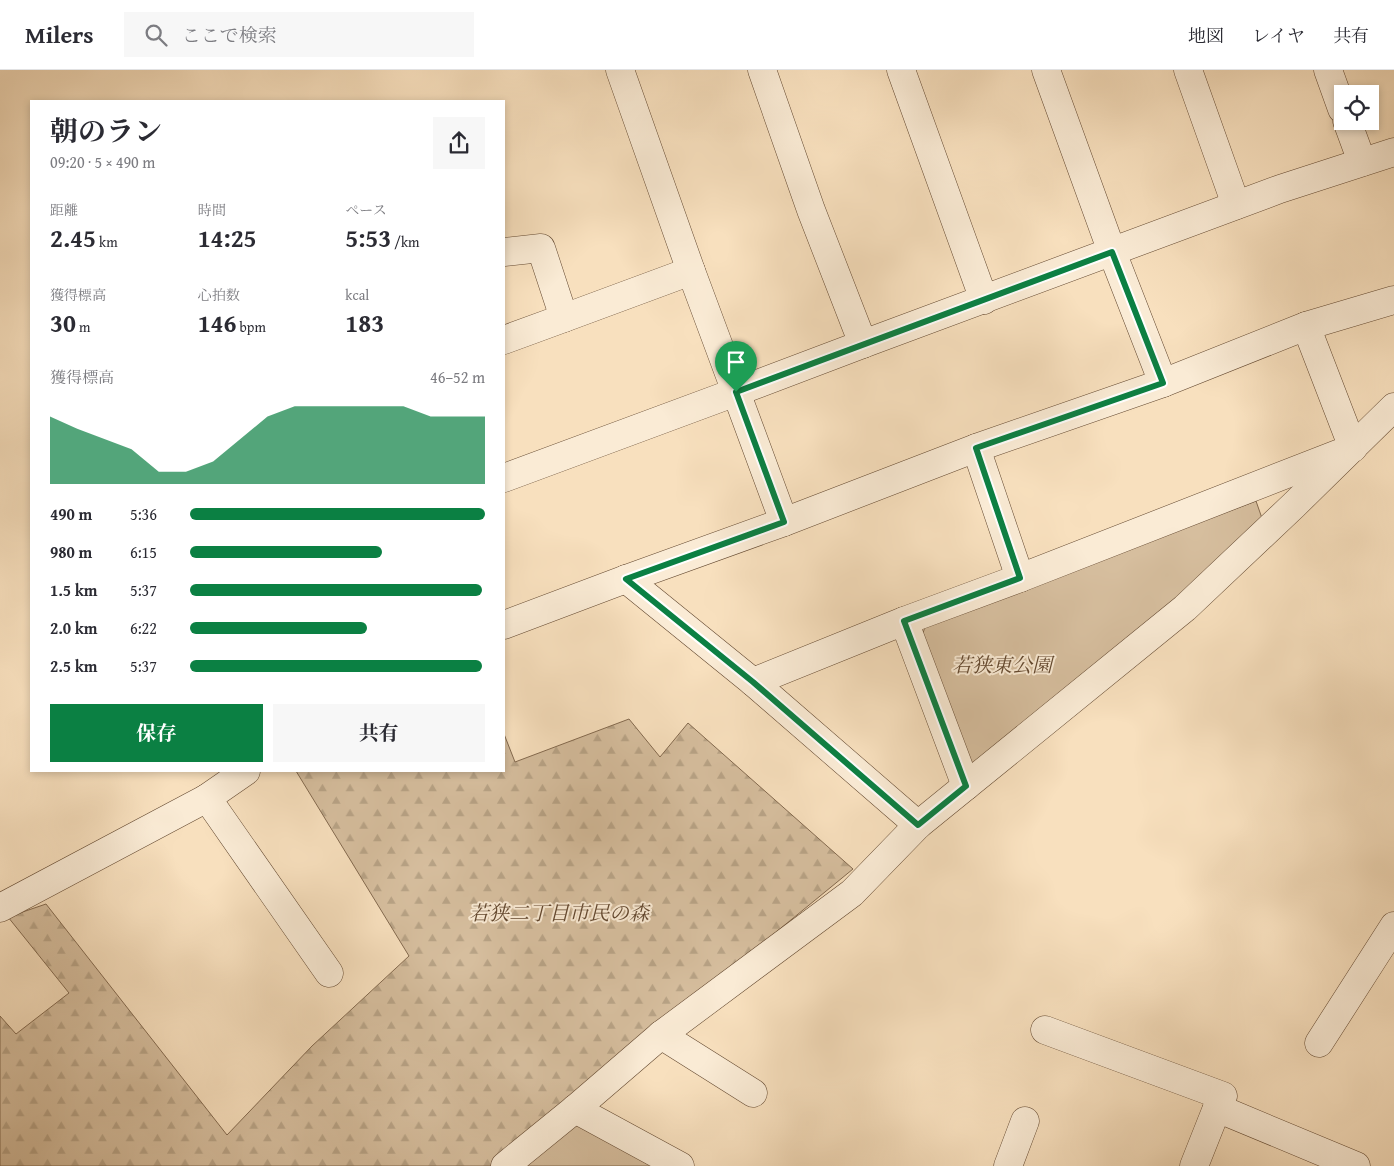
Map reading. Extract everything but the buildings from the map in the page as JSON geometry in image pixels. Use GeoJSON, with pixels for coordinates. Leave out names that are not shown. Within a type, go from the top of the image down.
{"type":"FeatureCollection","features":[{"type":"Feature","properties":{"kind":"street"},"geometry":{"type":"LineString","coordinates":[[620,70],[691,271],[784,522]]}},
{"type":"Feature","properties":{"kind":"street"},"geometry":{"type":"LineString","coordinates":[[762,70],[811,210],[863,344]]}},
{"type":"Feature","properties":{"kind":"street"},"geometry":{"type":"LineString","coordinates":[[900,70],[984,300]]}},
{"type":"Feature","properties":{"kind":"street"},"geometry":{"type":"LineString","coordinates":[[1046,70],[1112,252],[1163,383]]}},
{"type":"Feature","properties":{"kind":"street"},"geometry":{"type":"LineString","coordinates":[[1188,70],[1236,205]]}},
{"type":"Feature","properties":{"kind":"street"},"geometry":{"type":"LineString","coordinates":[[1328,70],[1334,87]]}},
{"type":"Feature","properties":{"kind":"street"},"geometry":{"type":"LineString","coordinates":[[1350,130],[1362,162]]}},
{"type":"Feature","properties":{"kind":"street"},"geometry":{"type":"LineString","coordinates":[[505,478],[1236,205],[1394,152]]}},
{"type":"Feature","properties":{"kind":"street"},"geometry":{"type":"LineString","coordinates":[[505,252],[541,248],[564,318]]}},
{"type":"Feature","properties":{"kind":"street"},"geometry":{"type":"LineString","coordinates":[[505,340],[691,271]]}},
{"type":"Feature","properties":{"kind":"street"},"geometry":{"type":"LineString","coordinates":[[505,625],[784,522],[976,448],[1163,383],[1306,326],[1394,300]]}},
{"type":"Feature","properties":{"kind":"street"},"geometry":{"type":"LineString","coordinates":[[1306,326],[1352,448]]}},
{"type":"Feature","properties":{"kind":"street"},"geometry":{"type":"LineString","coordinates":[[505,1166],[661,1035],[852,893],[918,825],[1185,608],[1394,407]]}},
{"type":"Feature","properties":{"kind":"street"},"geometry":{"type":"LineString","coordinates":[[976,448],[1020,578]]}},
{"type":"Feature","properties":{"kind":"street"},"geometry":{"type":"LineString","coordinates":[[753,682],[904,621],[1020,578],[1352,448]]}},
{"type":"Feature","properties":{"kind":"street"},"geometry":{"type":"LineString","coordinates":[[626,579],[753,682],[918,825]]}},
{"type":"Feature","properties":{"kind":"street"},"geometry":{"type":"LineString","coordinates":[[904,621],[966,786]]}},
{"type":"Feature","properties":{"kind":"street"},"geometry":{"type":"LineString","coordinates":[[0,908],[207,798],[245,772]]}},
{"type":"Feature","properties":{"kind":"street"},"geometry":{"type":"LineString","coordinates":[[207,798],[329,973]]}},
{"type":"Feature","properties":{"kind":"street"},"geometry":{"type":"LineString","coordinates":[[1319,1043],[1394,926]]}},
{"type":"Feature","properties":{"kind":"street"},"geometry":{"type":"LineString","coordinates":[[1045,1030],[1223,1096],[1194,1166]]}},
{"type":"Feature","properties":{"kind":"street"},"geometry":{"type":"LineString","coordinates":[[661,1035],[753,1094]]}},
{"type":"Feature","properties":{"kind":"street"},"geometry":{"type":"LineString","coordinates":[[1217,1108],[1356,1166]]}},
{"type":"Feature","properties":{"kind":"street"},"geometry":{"type":"LineString","coordinates":[[575,1109],[680,1166]]}},
{"type":"Feature","properties":{"kind":"street"},"geometry":{"type":"LineString","coordinates":[[1008,1166],[1025,1121]]}},
{"type":"Feature","properties":{"kind":"green space","name":"若狭東公園"},"geometry":{"type":"Polygon","coordinates":[[[1256,501],[1264,524],[980,765],[969,762],[922,636],[926,624],[1256,501]]]}},
{"type":"Feature","properties":{"kind":"green space","name":"若狭二丁目市民の森"},"geometry":{"type":"Polygon","coordinates":[[[629,719],[660,757],[688,723],[853,869],[491,1166],[0,1166],[0,1016],[16,1034],[69,993],[8,917],[46,904],[227,1135],[312,1046],[409,956],[297,772],[505,772],[505,737],[515,762],[629,719]]]}},
{"type":"Feature","properties":{"kind":"green space"},"geometry":{"type":"Polygon","coordinates":[[[575,1122],[659,1166],[516,1166],[575,1122]]]}},
{"type":"Feature","properties":{"kind":"route"},"geometry":{"type":"LineString","coordinates":[[1112,252],[1163,383],[976,448],[1020,578],[904,621],[966,786],[918,825],[753,682],[626,579],[784,522],[736,392],[1112,252]]}}]}
